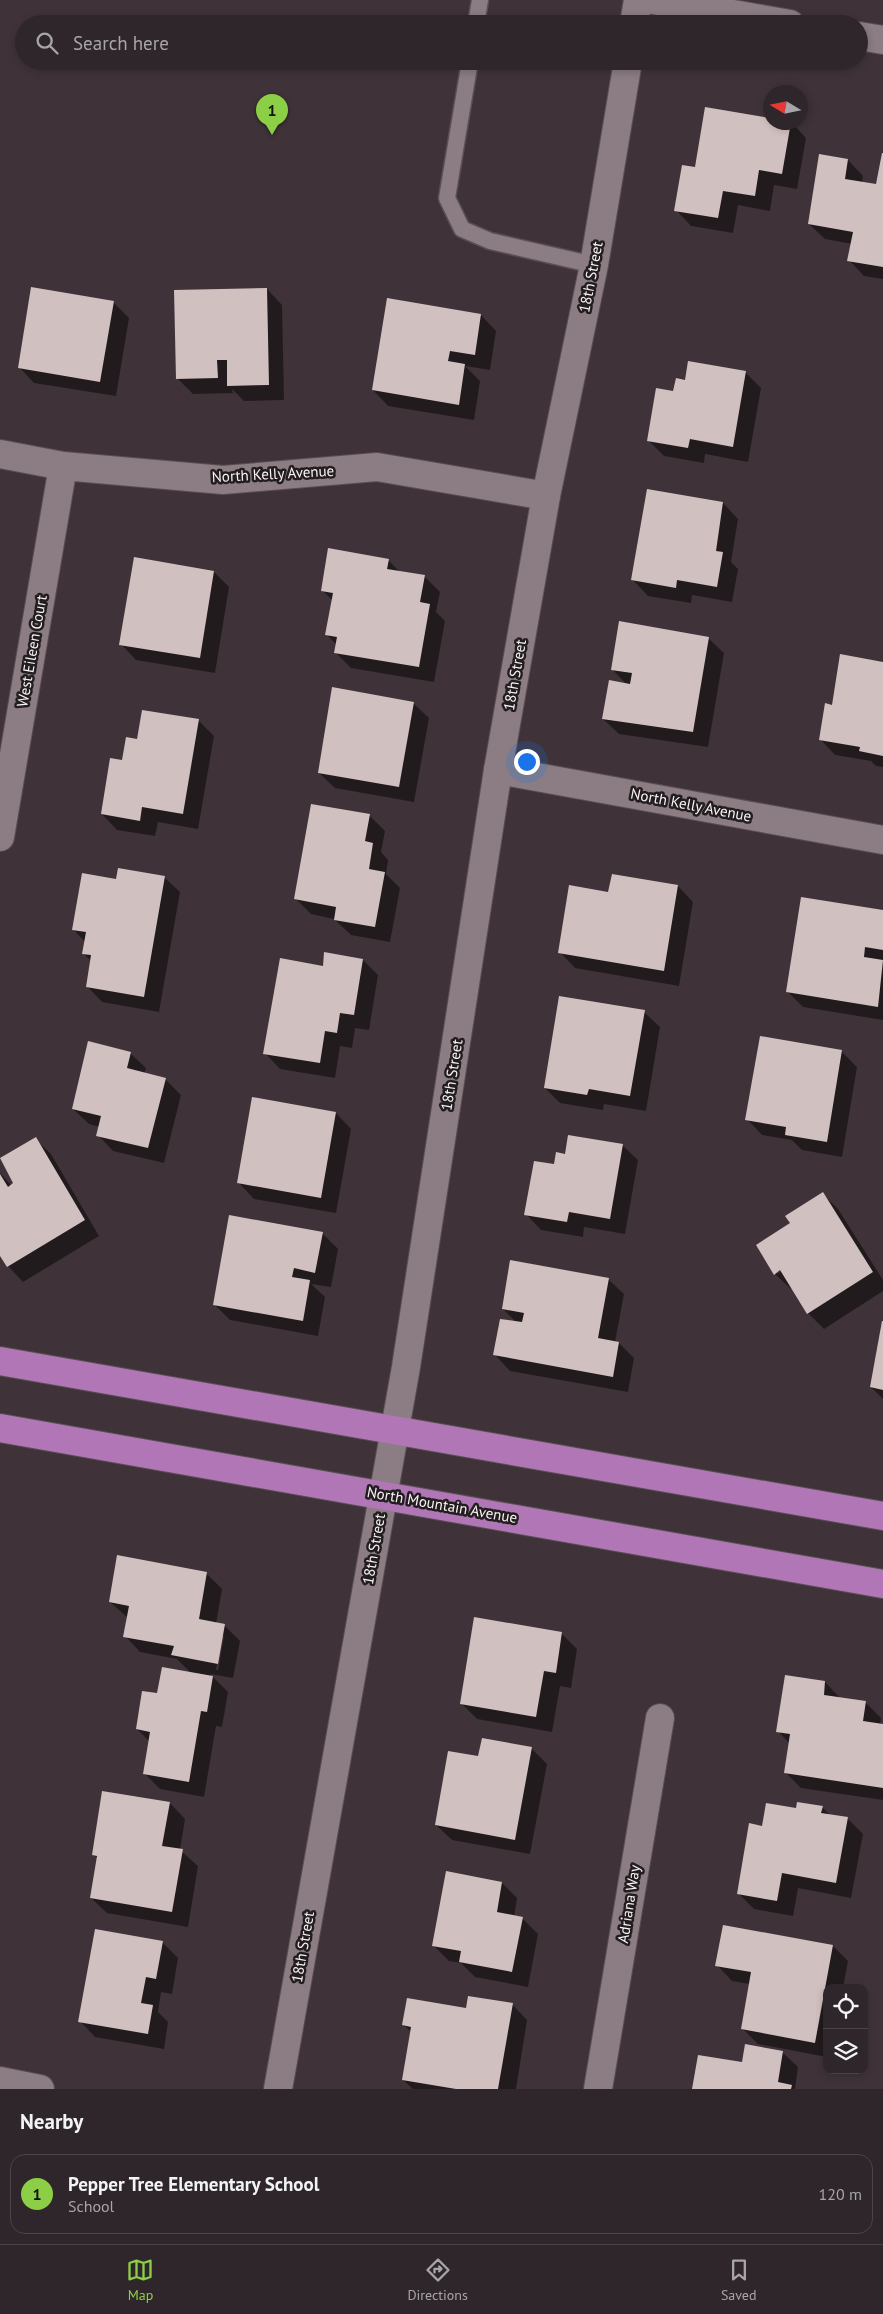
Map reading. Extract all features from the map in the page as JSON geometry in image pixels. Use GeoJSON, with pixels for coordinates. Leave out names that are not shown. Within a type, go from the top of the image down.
{"type":"FeatureCollection","features":[{"type":"Feature","properties":{"kind":"main road"},"geometry":{"type":"LineString","coordinates":[[636,15],[638,0]]}},
{"type":"Feature","properties":{"kind":"main road"},"geometry":{"type":"LineString","coordinates":[[653,0],[739,15]]}},
{"type":"Feature","properties":{"kind":"main road"},"geometry":{"type":"LineString","coordinates":[[868,38],[883,40]]}},
{"type":"Feature","properties":{"kind":"main road","name":"18th Street"},"geometry":{"type":"LineString","coordinates":[[278,2089],[396,1430],[424,1261],[498,770],[546,496],[594,265],[626,70]]}},
{"type":"Feature","properties":{"kind":"main road","name":"North Kelly Avenue"},"geometry":{"type":"LineString","coordinates":[[0,454],[63,466],[223,480],[376,467],[546,496]]}},
{"type":"Feature","properties":{"kind":"main road","name":"West Eileen Court"},"geometry":{"type":"LineString","coordinates":[[0,837],[63,466]]}},
{"type":"Feature","properties":{"kind":"main road","name":"North Kelly Avenue"},"geometry":{"type":"LineString","coordinates":[[498,770],[883,840]]}},
{"type":"Feature","properties":{"kind":"main road"},"geometry":{"type":"LineString","coordinates":[[0,1361],[883,1516]]}},
{"type":"Feature","properties":{"kind":"main road","name":"North Mountain Avenue"},"geometry":{"type":"LineString","coordinates":[[0,1428],[883,1584]]}},
{"type":"Feature","properties":{"kind":"main road","name":"Adriana Way"},"geometry":{"type":"LineString","coordinates":[[598,2089],[660,1718]]}},
{"type":"Feature","properties":{"kind":"main road"},"geometry":{"type":"LineString","coordinates":[[0,2081],[40,2089]]}},
{"type":"Feature","properties":{"kind":"lane"},"geometry":{"type":"LineString","coordinates":[[478,15],[480,0]]}},
{"type":"Feature","properties":{"kind":"lane"},"geometry":{"type":"LineString","coordinates":[[469,70],[448,198],[462,229],[490,241],[594,265]]}},
{"type":"Feature","properties":{"kind":"building"},"geometry":{"type":"Polygon","coordinates":[[[705,107],[763,117],[763,130],[790,130],[782,174],[759,170],[755,196],[723,191],[718,218],[674,211],[682,165],[695,167],[705,107]]]}},
{"type":"Feature","properties":{"kind":"building"},"geometry":{"type":"Polygon","coordinates":[[[882,153],[883,267],[847,261],[853,232],[808,224],[819,154],[848,159],[845,179],[876,184],[882,153]]]}},
{"type":"Feature","properties":{"kind":"building"},"geometry":{"type":"Polygon","coordinates":[[[31,287],[114,301],[100,382],[18,368],[31,287]]]}},
{"type":"Feature","properties":{"kind":"building"},"geometry":{"type":"Polygon","coordinates":[[[267,288],[269,385],[227,386],[227,360],[217,360],[218,378],[176,379],[174,290],[267,288]]]}},
{"type":"Feature","properties":{"kind":"building"},"geometry":{"type":"Polygon","coordinates":[[[387,298],[481,314],[475,355],[450,351],[448,361],[465,364],[459,405],[372,390],[387,298]]]}},
{"type":"Feature","properties":{"kind":"building"},"geometry":{"type":"Polygon","coordinates":[[[688,361],[746,371],[733,447],[690,439],[688,448],[647,441],[656,388],[673,391],[676,378],[685,380],[688,361]]]}},
{"type":"Feature","properties":{"kind":"building"},"geometry":{"type":"Polygon","coordinates":[[[647,489],[723,502],[716,551],[723,552],[717,587],[677,580],[676,588],[631,580],[647,489]]]}},
{"type":"Feature","properties":{"kind":"building"},"geometry":{"type":"Polygon","coordinates":[[[328,548],[389,559],[387,569],[425,575],[420,602],[430,604],[419,667],[334,653],[337,637],[325,635],[333,593],[321,591],[328,548]]]}},
{"type":"Feature","properties":{"kind":"building"},"geometry":{"type":"Polygon","coordinates":[[[134,557],[214,571],[200,658],[119,645],[134,557]]]}},
{"type":"Feature","properties":{"kind":"building"},"geometry":{"type":"Polygon","coordinates":[[[619,621],[709,637],[693,732],[602,719],[609,680],[630,684],[632,673],[611,670],[619,621]]]}},
{"type":"Feature","properties":{"kind":"building"},"geometry":{"type":"Polygon","coordinates":[[[840,654],[883,662],[883,756],[859,751],[860,747],[819,740],[825,703],[832,705],[840,654]]]}},
{"type":"Feature","properties":{"kind":"building"},"geometry":{"type":"Polygon","coordinates":[[[332,687],[414,702],[399,787],[318,773],[332,687]]]}},
{"type":"Feature","properties":{"kind":"building"},"geometry":{"type":"Polygon","coordinates":[[[142,710],[199,719],[183,814],[142,807],[140,821],[101,814],[110,758],[122,760],[126,737],[137,739],[142,710]]]}},
{"type":"Feature","properties":{"kind":"building"},"geometry":{"type":"Polygon","coordinates":[[[311,804],[370,814],[365,841],[373,843],[369,869],[385,872],[375,927],[334,920],[336,907],[294,899],[311,804]]]}},
{"type":"Feature","properties":{"kind":"building"},"geometry":{"type":"Polygon","coordinates":[[[118,868],[165,876],[144,997],[86,987],[91,955],[82,954],[86,932],[72,930],[82,873],[116,879],[118,868]]]}},
{"type":"Feature","properties":{"kind":"building"},"geometry":{"type":"Polygon","coordinates":[[[612,874],[678,885],[664,971],[558,953],[569,885],[608,892],[612,874]]]}},
{"type":"Feature","properties":{"kind":"building"},"geometry":{"type":"Polygon","coordinates":[[[801,897],[883,910],[883,950],[865,947],[864,957],[883,960],[878,1007],[786,992],[801,897]]]}},
{"type":"Feature","properties":{"kind":"building"},"geometry":{"type":"Polygon","coordinates":[[[324,952],[363,959],[354,1015],[340,1013],[337,1033],[325,1031],[320,1063],[263,1054],[280,958],[323,966],[324,952]]]}},
{"type":"Feature","properties":{"kind":"building"},"geometry":{"type":"Polygon","coordinates":[[[559,996],[645,1010],[630,1096],[589,1089],[587,1095],[544,1088],[559,996]]]}},
{"type":"Feature","properties":{"kind":"building"},"geometry":{"type":"Polygon","coordinates":[[[760,1036],[842,1050],[827,1142],[785,1135],[786,1127],[745,1120],[760,1036]]]}},
{"type":"Feature","properties":{"kind":"building"},"geometry":{"type":"Polygon","coordinates":[[[88,1041],[131,1052],[127,1068],[166,1078],[148,1148],[96,1136],[101,1116],[72,1109],[88,1041]]]}},
{"type":"Feature","properties":{"kind":"building"},"geometry":{"type":"Polygon","coordinates":[[[252,1097],[336,1112],[321,1198],[237,1183],[252,1097]]]}},
{"type":"Feature","properties":{"kind":"building"},"geometry":{"type":"Polygon","coordinates":[[[568,1135],[623,1144],[610,1219],[569,1212],[567,1222],[524,1215],[534,1161],[554,1164],[556,1152],[565,1154],[568,1135]]]}},
{"type":"Feature","properties":{"kind":"building"},"geometry":{"type":"Polygon","coordinates":[[[36,1137],[85,1220],[7,1267],[0,1256],[0,1174],[8,1187],[13,1183],[0,1158],[36,1137]]]}},
{"type":"Feature","properties":{"kind":"building"},"geometry":{"type":"Polygon","coordinates":[[[823,1192],[873,1272],[807,1314],[780,1270],[774,1275],[756,1245],[790,1223],[785,1216],[823,1192]]]}},
{"type":"Feature","properties":{"kind":"building"},"geometry":{"type":"Polygon","coordinates":[[[229,1215],[323,1232],[315,1273],[294,1268],[292,1277],[310,1280],[303,1321],[213,1305],[229,1215]]]}},
{"type":"Feature","properties":{"kind":"building"},"geometry":{"type":"Polygon","coordinates":[[[510,1260],[609,1278],[598,1338],[619,1342],[613,1377],[493,1355],[500,1319],[522,1322],[524,1313],[502,1309],[510,1260]]]}},
{"type":"Feature","properties":{"kind":"building"},"geometry":{"type":"Polygon","coordinates":[[[883,1321],[883,1390],[870,1387],[883,1321]]]}},
{"type":"Feature","properties":{"kind":"building"},"geometry":{"type":"Polygon","coordinates":[[[117,1555],[207,1572],[199,1619],[225,1624],[218,1664],[171,1655],[174,1646],[123,1637],[129,1606],[109,1602],[117,1555]]]}},
{"type":"Feature","properties":{"kind":"building"},"geometry":{"type":"Polygon","coordinates":[[[474,1617],[562,1632],[556,1673],[544,1671],[536,1717],[460,1704],[474,1617]]]}},
{"type":"Feature","properties":{"kind":"building"},"geometry":{"type":"Polygon","coordinates":[[[162,1667],[213,1676],[207,1712],[201,1711],[189,1782],[143,1774],[150,1732],[136,1729],[142,1691],[157,1693],[162,1667]]]}},
{"type":"Feature","properties":{"kind":"building"},"geometry":{"type":"Polygon","coordinates":[[[785,1675],[825,1681],[824,1695],[866,1701],[863,1721],[883,1724],[883,1788],[784,1773],[790,1734],[776,1732],[785,1675]]]}},
{"type":"Feature","properties":{"kind":"building"},"geometry":{"type":"Polygon","coordinates":[[[482,1738],[532,1747],[515,1840],[435,1825],[448,1751],[478,1756],[482,1738]]]}},
{"type":"Feature","properties":{"kind":"building"},"geometry":{"type":"Polygon","coordinates":[[[102,1791],[170,1802],[162,1846],[183,1849],[172,1912],[90,1898],[97,1856],[92,1855],[102,1791]]]}},
{"type":"Feature","properties":{"kind":"building"},"geometry":{"type":"Polygon","coordinates":[[[797,1802],[823,1806],[821,1813],[848,1817],[836,1883],[782,1873],[777,1901],[737,1894],[749,1823],[762,1826],[766,1803],[796,1808],[797,1802]]]}},
{"type":"Feature","properties":{"kind":"building"},"geometry":{"type":"Polygon","coordinates":[[[446,1871],[502,1882],[497,1912],[523,1917],[512,1972],[459,1962],[461,1951],[432,1946],[446,1871]]]}},
{"type":"Feature","properties":{"kind":"building"},"geometry":{"type":"Polygon","coordinates":[[[723,1925],[833,1945],[826,1984],[823,1984],[823,1999],[815,2043],[741,2029],[751,1972],[715,1966],[723,1925]]]}},
{"type":"Feature","properties":{"kind":"building"},"geometry":{"type":"Polygon","coordinates":[[[95,1929],[163,1941],[156,1979],[146,1977],[141,2003],[153,2005],[148,2034],[78,2022],[95,1929]]]}},
{"type":"Feature","properties":{"kind":"building"},"geometry":{"type":"Polygon","coordinates":[[[468,1996],[513,2003],[498,2089],[456,2089],[402,2080],[411,2027],[402,2025],[407,1998],[466,2008],[468,1996]]]}},
{"type":"Feature","properties":{"kind":"building"},"geometry":{"type":"Polygon","coordinates":[[[745,2044],[783,2051],[778,2082],[792,2085],[791,2089],[692,2089],[698,2055],[742,2062],[745,2044]]]}},
{"type":"Feature","properties":{"kind":"place","name":"Pepper Tree Elementary School"},"geometry":{"type":"Point","coordinates":[272,135]}}]}
